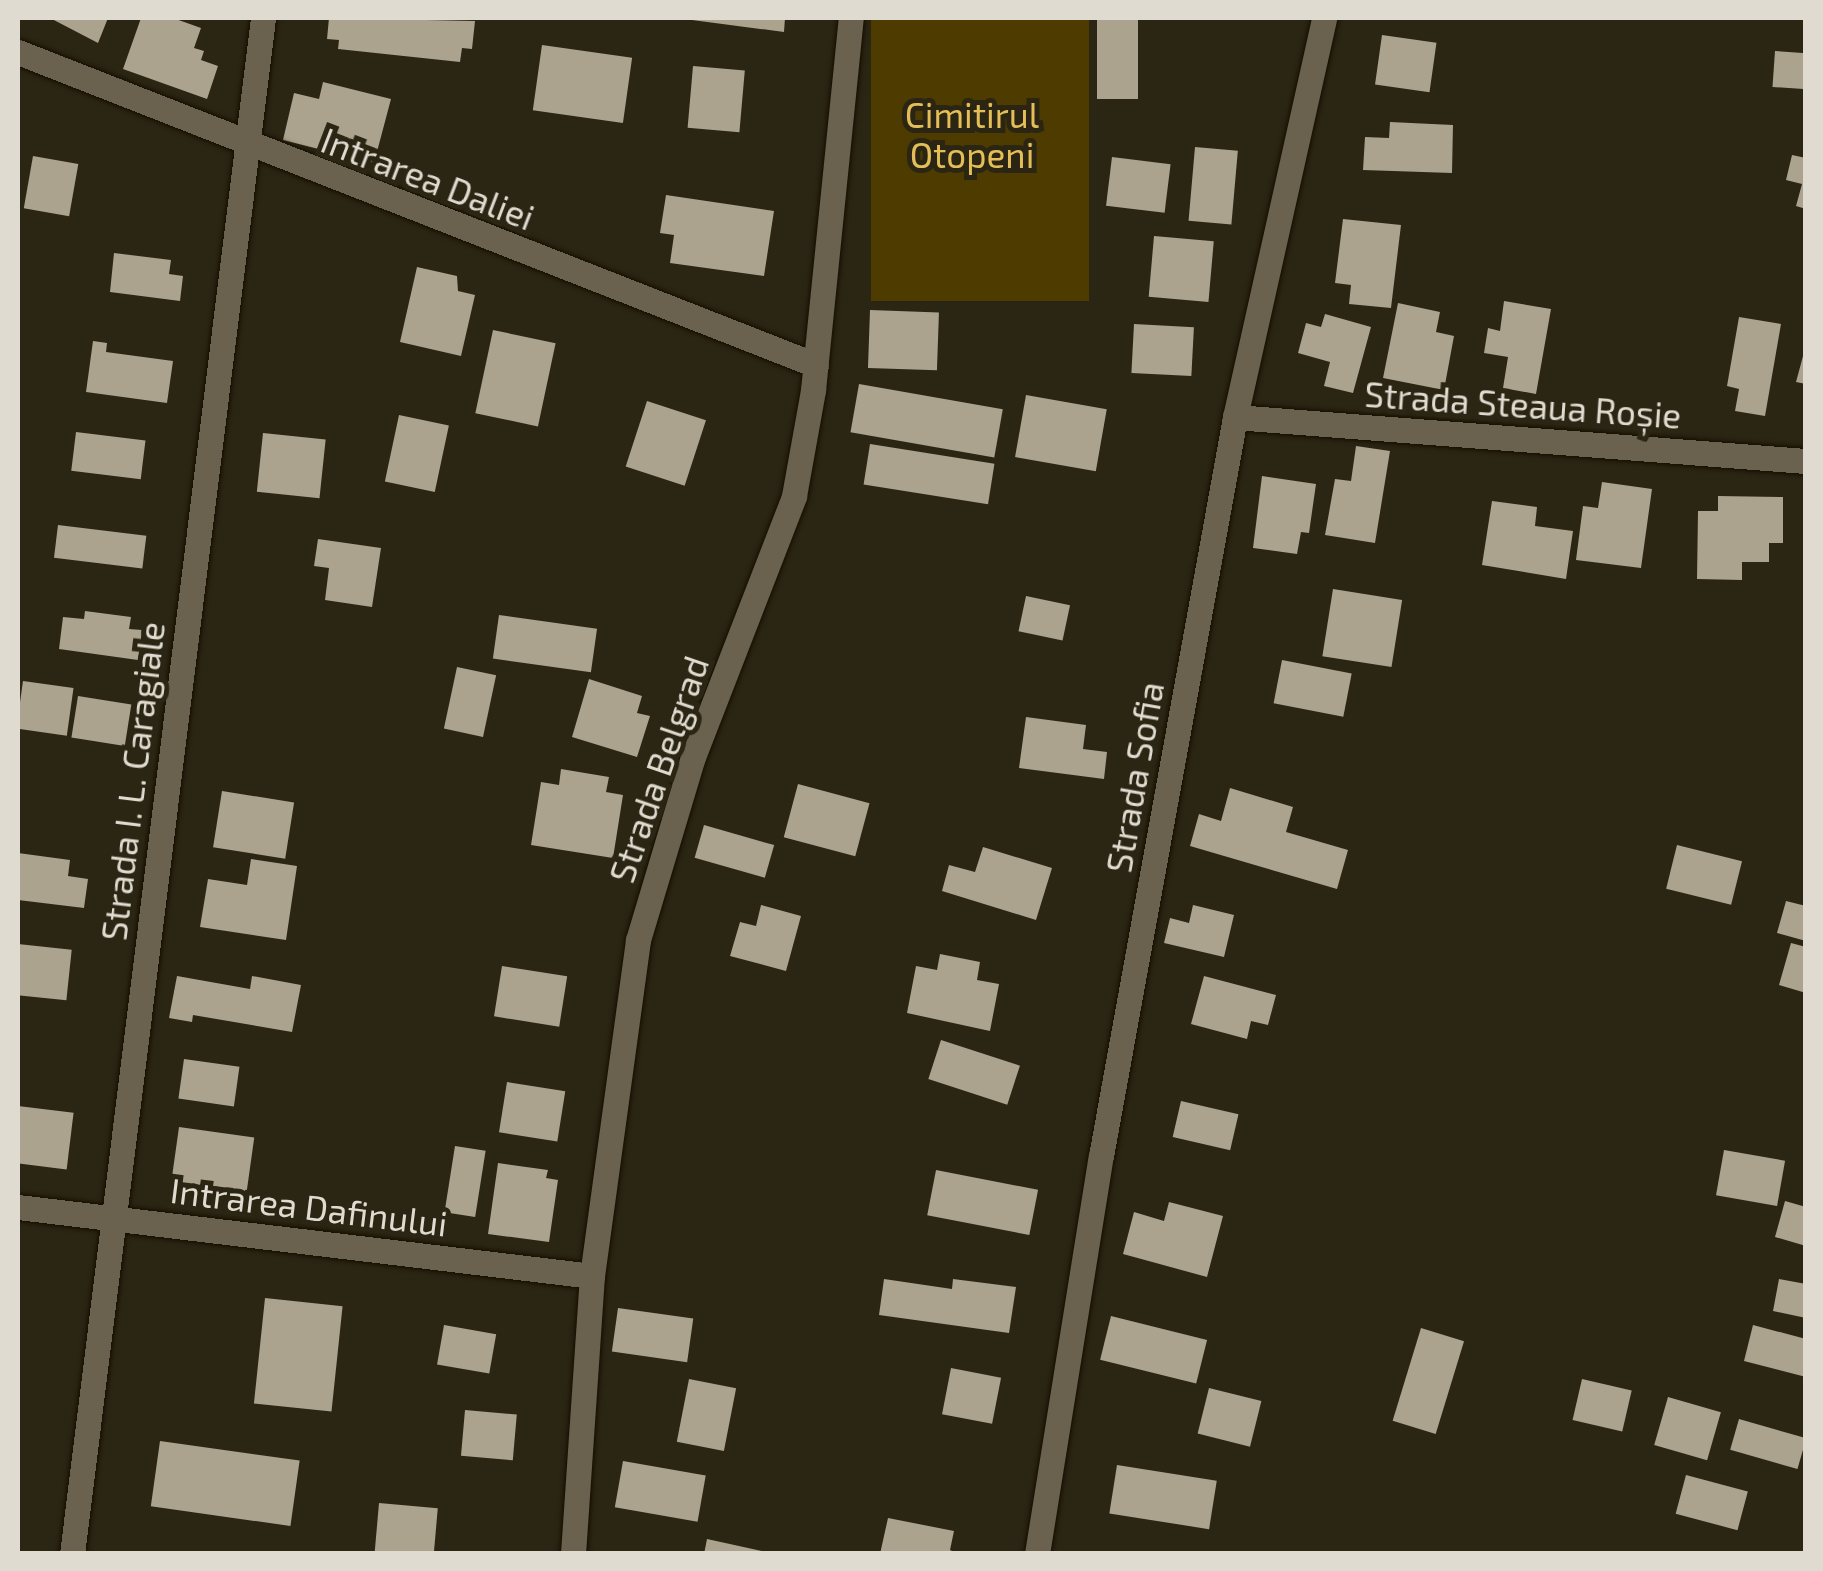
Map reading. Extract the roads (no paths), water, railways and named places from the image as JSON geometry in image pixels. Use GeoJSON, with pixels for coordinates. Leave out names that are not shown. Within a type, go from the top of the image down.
{"type":"FeatureCollection","features":[{"type":"Feature","properties":{"kind":"street","name":"Strada I. L. Caragiale"},"geometry":{"type":"LineString","coordinates":[[72,1554],[263,18]]}},
{"type":"Feature","properties":{"kind":"street","name":"Strada Belgrad"},"geometry":{"type":"LineString","coordinates":[[573,1554],[592,1276],[638,940],[693,757],[784,528],[816,366],[851,18]]}},
{"type":"Feature","properties":{"kind":"street","name":"Strada Sofia"},"geometry":{"type":"LineString","coordinates":[[1037,1554],[1101,1156],[1236,417],[1324,18]]}},
{"type":"Feature","properties":{"kind":"street","name":"Intrarea Daliei"},"geometry":{"type":"LineString","coordinates":[[18,52],[246,145],[816,366]]}},
{"type":"Feature","properties":{"kind":"street","name":"Strada Steaua Roșie"},"geometry":{"type":"LineString","coordinates":[[1236,417],[1806,461]]}},
{"type":"Feature","properties":{"kind":"street","name":"Intrarea Dafinului"},"geometry":{"type":"LineString","coordinates":[[18,1207],[592,1276]]}},
{"type":"Feature","properties":{"kind":"park label","name":"Cimitirul Otopeni"},"geometry":{"type":"Point","coordinates":[972,134]}}]}
